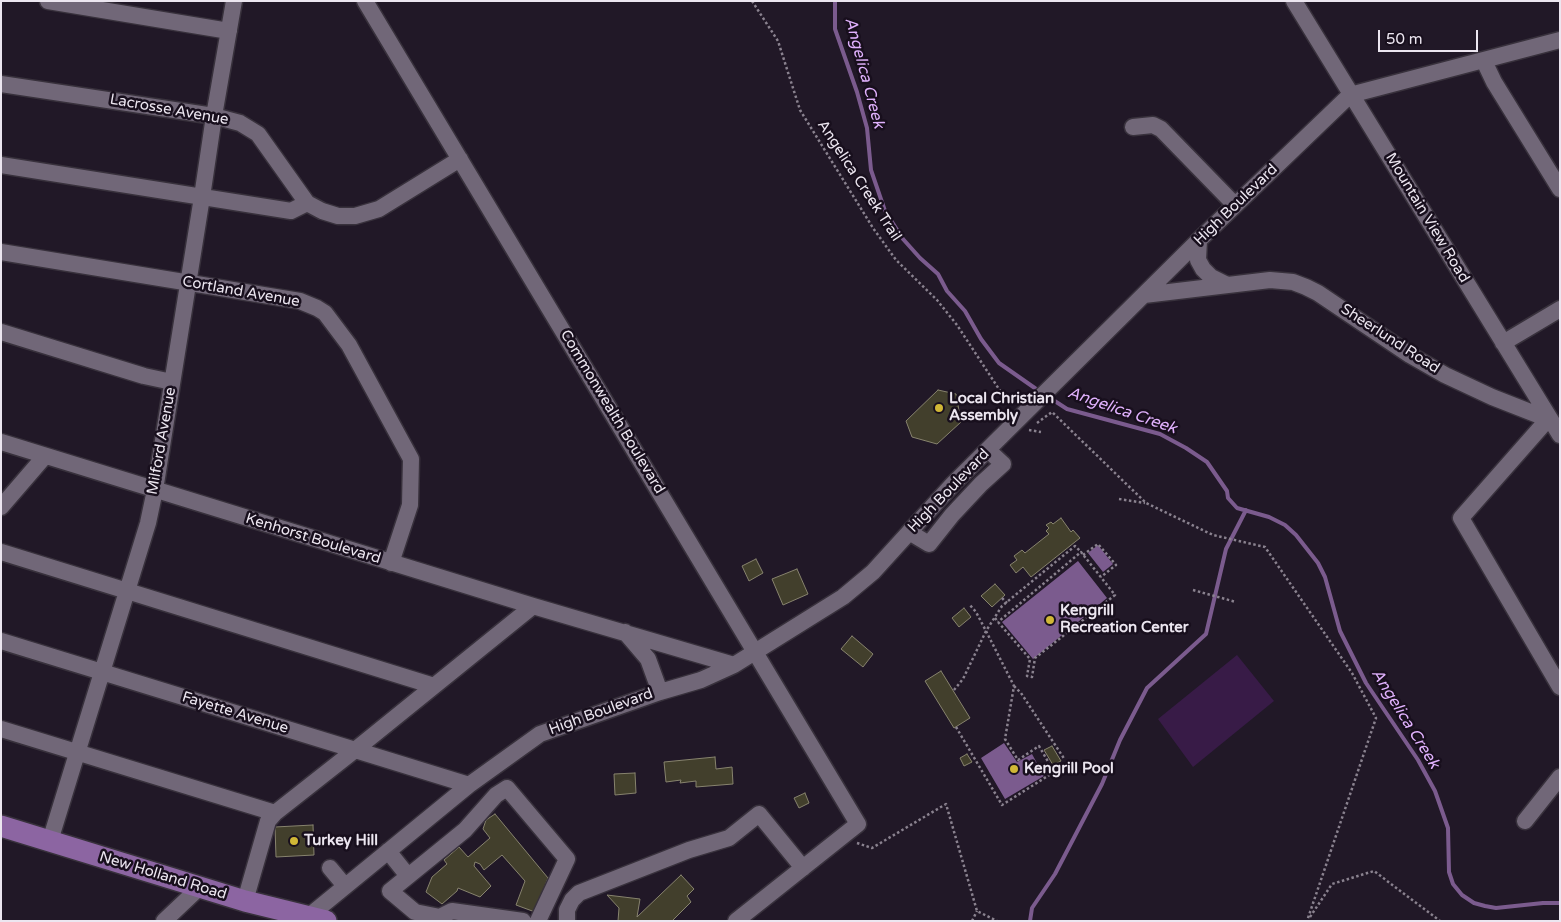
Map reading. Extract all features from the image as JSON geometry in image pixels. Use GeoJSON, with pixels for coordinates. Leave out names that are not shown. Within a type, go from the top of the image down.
{"type":"FeatureCollection","features":[{"type":"Feature","properties":{"kind":"main road","name":"New Holland Road"},"geometry":{"type":"LineString","coordinates":[[1,826],[244,901],[312,919]]}},
{"type":"Feature","properties":{"kind":"street"},"geometry":{"type":"LineString","coordinates":[[48,1],[229,31]]}},
{"type":"Feature","properties":{"kind":"street","name":"Milford Avenue"},"geometry":{"type":"LineString","coordinates":[[50,841],[148,523],[155,490],[234,1]]}},
{"type":"Feature","properties":{"kind":"street","name":"Commonwealth Boulevard"},"geometry":{"type":"LineString","coordinates":[[365,1],[858,824],[840,838]]}},
{"type":"Feature","properties":{"kind":"street","name":"Mountain View Road"},"geometry":{"type":"LineString","coordinates":[[1294,1],[1560,435]]}},
{"type":"Feature","properties":{"kind":"street","name":"High Boulevard"},"geometry":{"type":"LineString","coordinates":[[312,919],[345,886],[388,851],[475,781],[540,734],[660,692],[701,680],[756,653],[844,597],[873,572],[988,450],[1199,240],[1350,95],[1560,40]]}},
{"type":"Feature","properties":{"kind":"street"},"geometry":{"type":"LineString","coordinates":[[1484,61],[1494,82],[1560,189]]}},
{"type":"Feature","properties":{"kind":"street","name":"Lacrosse Avenue"},"geometry":{"type":"LineString","coordinates":[[1,84],[214,116],[240,122],[258,134],[307,203],[322,212],[338,216],[355,216],[379,209],[460,159]]}},
{"type":"Feature","properties":{"kind":"street"},"geometry":{"type":"LineString","coordinates":[[1133,127],[1149,125],[1161,129],[1235,206]]}},
{"type":"Feature","properties":{"kind":"street"},"geometry":{"type":"LineString","coordinates":[[1,165],[291,211],[307,203]]}},
{"type":"Feature","properties":{"kind":"street"},"geometry":{"type":"LineString","coordinates":[[1199,240],[1198,260],[1203,269],[1227,285]]}},
{"type":"Feature","properties":{"kind":"street","name":"Cortland Avenue"},"geometry":{"type":"LineString","coordinates":[[1,252],[300,301],[325,313],[349,345],[410,459],[410,505],[391,563]]}},
{"type":"Feature","properties":{"kind":"street","name":"Sheerlund Road"},"geometry":{"type":"LineString","coordinates":[[1144,295],[1270,280],[1292,282],[1318,293],[1410,355],[1445,375],[1492,397],[1549,418]]}},
{"type":"Feature","properties":{"kind":"street"},"geometry":{"type":"LineString","coordinates":[[1503,342],[1560,309]]}},
{"type":"Feature","properties":{"kind":"street"},"geometry":{"type":"LineString","coordinates":[[1,332],[144,376],[172,382]]}},
{"type":"Feature","properties":{"kind":"street"},"geometry":{"type":"LineString","coordinates":[[1549,418],[1461,518],[1560,687]]}},
{"type":"Feature","properties":{"kind":"street","name":"Kenhorst Boulevard"},"geometry":{"type":"LineString","coordinates":[[1,442],[391,563],[734,665]]}},
{"type":"Feature","properties":{"kind":"street"},"geometry":{"type":"LineString","coordinates":[[909,532],[930,544],[952,515],[1003,464],[988,450]]}},
{"type":"Feature","properties":{"kind":"street"},"geometry":{"type":"LineString","coordinates":[[1,507],[45,456]]}},
{"type":"Feature","properties":{"kind":"street"},"geometry":{"type":"LineString","coordinates":[[1,552],[434,686]]}},
{"type":"Feature","properties":{"kind":"street"},"geometry":{"type":"LineString","coordinates":[[244,901],[268,821],[275,812],[533,606]]}},
{"type":"Feature","properties":{"kind":"street"},"geometry":{"type":"LineString","coordinates":[[625,632],[648,659],[660,692]]}},
{"type":"Feature","properties":{"kind":"street","name":"Fayette Avenue"},"geometry":{"type":"LineString","coordinates":[[1,640],[355,750],[475,781]]}},
{"type":"Feature","properties":{"kind":"street"},"geometry":{"type":"LineString","coordinates":[[1,729],[275,812]]}},
{"type":"Feature","properties":{"kind":"street"},"geometry":{"type":"LineString","coordinates":[[1525,820],[1560,777]]}},
{"type":"Feature","properties":{"kind":"street"},"geometry":{"type":"LineString","coordinates":[[475,781],[496,796]]}},
{"type":"Feature","properties":{"kind":"street"},"geometry":{"type":"LineString","coordinates":[[523,921],[452,911],[440,917],[414,912],[390,891],[466,830],[496,796],[508,788],[567,859],[538,921]]}},
{"type":"Feature","properties":{"kind":"street"},"geometry":{"type":"LineString","coordinates":[[567,921],[567,910],[572,900],[579,893],[689,850],[728,838],[759,814],[803,868]]}},
{"type":"Feature","properties":{"kind":"street"},"geometry":{"type":"LineString","coordinates":[[736,921],[840,838]]}},
{"type":"Feature","properties":{"kind":"street"},"geometry":{"type":"LineString","coordinates":[[388,851],[408,876]]}},
{"type":"Feature","properties":{"kind":"street"},"geometry":{"type":"LineString","coordinates":[[330,868],[345,886]]}},
{"type":"Feature","properties":{"kind":"street"},"geometry":{"type":"LineString","coordinates":[[164,921],[200,887]]}},
{"type":"Feature","properties":{"kind":"path","name":"Angelica Creek Trail"},"geometry":{"type":"LineString","coordinates":[[752,1],[778,41],[800,110],[873,228],[896,260],[937,300],[957,325],[980,362],[1023,415]]}},
{"type":"Feature","properties":{"kind":"path"},"geometry":{"type":"LineString","coordinates":[[1041,432],[1028,429],[1052,412],[1146,503]]}},
{"type":"Feature","properties":{"kind":"path"},"geometry":{"type":"LineString","coordinates":[[1119,499],[1146,503],[1213,535],[1265,547],[1352,673],[1376,718],[1307,921]]}},
{"type":"Feature","properties":{"kind":"path"},"geometry":{"type":"LineString","coordinates":[[1083,555],[1098,544],[1116,565],[1101,577]]}},
{"type":"Feature","properties":{"kind":"path"},"geometry":{"type":"LineString","coordinates":[[954,690],[963,679],[986,631],[1002,606],[1075,546],[1115,595],[1035,658],[1032,678],[1027,676],[1030,659],[995,618]]}},
{"type":"Feature","properties":{"kind":"path"},"geometry":{"type":"LineString","coordinates":[[998,622],[1081,552]]}},
{"type":"Feature","properties":{"kind":"path"},"geometry":{"type":"LineString","coordinates":[[1193,590],[1236,602]]}},
{"type":"Feature","properties":{"kind":"path"},"geometry":{"type":"LineString","coordinates":[[1002,598],[1007,603]]}},
{"type":"Feature","properties":{"kind":"path"},"geometry":{"type":"LineString","coordinates":[[969,604],[976,612],[1014,686],[1021,693],[1065,760]]}},
{"type":"Feature","properties":{"kind":"path"},"geometry":{"type":"LineString","coordinates":[[956,727],[1002,805],[1054,772],[1039,746],[1018,760],[1005,740],[1014,686]]}},
{"type":"Feature","properties":{"kind":"path"},"geometry":{"type":"LineString","coordinates":[[840,838],[872,848],[946,804],[977,911],[972,921]]}},
{"type":"Feature","properties":{"kind":"path"},"geometry":{"type":"LineString","coordinates":[[1307,921],[1332,884],[1374,871],[1440,921]]}},
{"type":"Feature","properties":{"kind":"path"},"geometry":{"type":"LineString","coordinates":[[977,911],[997,921]]}},
{"type":"Feature","properties":{"kind":"shaded area"},"geometry":{"type":"Polygon","coordinates":[[[1098,545],[1113,564],[1103,572],[1088,553],[1098,545]]]}},
{"type":"Feature","properties":{"kind":"shaded area"},"geometry":{"type":"Polygon","coordinates":[[[1078,561],[1107,598],[1033,659],[1002,622],[1078,561]]]}},
{"type":"Feature","properties":{"kind":"shaded area"},"geometry":{"type":"Polygon","coordinates":[[[1237,655],[1274,701],[1193,767],[1158,719],[1237,655]]]}},
{"type":"Feature","properties":{"kind":"shaded area","name":"Kengrill Pool"},"geometry":{"type":"Polygon","coordinates":[[[1004,743],[1017,762],[1032,754],[1044,776],[1005,799],[981,758],[1004,743]]]}},
{"type":"Feature","properties":{"kind":"building","name":"Local Christian Assembly"},"geometry":{"type":"Polygon","coordinates":[[[938,390],[956,394],[961,422],[937,444],[912,437],[906,421],[938,390]]]}},
{"type":"Feature","properties":{"kind":"building"},"geometry":{"type":"Polygon","coordinates":[[[1061,518],[1071,532],[1073,530],[1080,538],[1031,577],[1023,567],[1016,573],[1010,565],[1017,560],[1014,556],[1022,550],[1025,553],[1049,534],[1046,531],[1049,528],[1046,525],[1051,522],[1053,524],[1061,518]]]}},
{"type":"Feature","properties":{"kind":"building"},"geometry":{"type":"Polygon","coordinates":[[[756,559],[763,573],[749,581],[742,566],[756,559]]]}},
{"type":"Feature","properties":{"kind":"building"},"geometry":{"type":"Polygon","coordinates":[[[797,569],[808,594],[783,605],[772,579],[797,569]]]}},
{"type":"Feature","properties":{"kind":"building"},"geometry":{"type":"Polygon","coordinates":[[[995,584],[1005,595],[992,607],[981,596],[995,584]]]}},
{"type":"Feature","properties":{"kind":"building"},"geometry":{"type":"Polygon","coordinates":[[[964,608],[971,617],[959,627],[952,618],[964,608]]]}},
{"type":"Feature","properties":{"kind":"building"},"geometry":{"type":"Polygon","coordinates":[[[852,636],[873,654],[863,667],[841,649],[852,636]]]}},
{"type":"Feature","properties":{"kind":"building"},"geometry":{"type":"Polygon","coordinates":[[[941,671],[970,718],[954,728],[925,681],[941,671]]]}},
{"type":"Feature","properties":{"kind":"building"},"geometry":{"type":"Polygon","coordinates":[[[1052,746],[1061,761],[1053,765],[1044,750],[1052,746]]]}},
{"type":"Feature","properties":{"kind":"building"},"geometry":{"type":"Polygon","coordinates":[[[967,754],[972,762],[964,766],[960,758],[967,754]]]}},
{"type":"Feature","properties":{"kind":"building"},"geometry":{"type":"Polygon","coordinates":[[[715,757],[716,769],[732,767],[733,784],[696,787],[696,781],[666,782],[664,762],[715,757]]]}},
{"type":"Feature","properties":{"kind":"building"},"geometry":{"type":"Polygon","coordinates":[[[635,773],[636,793],[615,795],[614,774],[635,773]]]}},
{"type":"Feature","properties":{"kind":"building"},"geometry":{"type":"Polygon","coordinates":[[[805,793],[809,803],[799,808],[794,798],[805,793]]]}},
{"type":"Feature","properties":{"kind":"building"},"geometry":{"type":"Polygon","coordinates":[[[495,814],[548,878],[535,912],[516,905],[525,881],[502,855],[484,870],[480,864],[475,862],[474,866],[491,886],[480,897],[458,888],[442,904],[426,892],[432,877],[447,864],[444,860],[459,847],[468,857],[490,838],[483,829],[486,820],[495,814]]]}},
{"type":"Feature","properties":{"kind":"building","name":"Turkey Hill"},"geometry":{"type":"Polygon","coordinates":[[[313,825],[314,855],[276,857],[275,827],[313,825]]]}},
{"type":"Feature","properties":{"kind":"building"},"geometry":{"type":"Polygon","coordinates":[[[681,875],[694,889],[687,896],[691,902],[672,921],[618,921],[619,908],[607,895],[640,899],[637,917],[681,875]]]}},
{"type":"Feature","properties":{"kind":"waterway","name":"Angelica Creek"},"geometry":{"type":"LineString","coordinates":[[835,1],[835,29],[857,92],[867,128],[871,170],[885,211],[903,239],[938,274],[947,291],[965,311],[981,339],[999,363],[1039,391]]}},
{"type":"Feature","properties":{"kind":"waterway","name":"Angelica Creek"},"geometry":{"type":"LineString","coordinates":[[1047,396],[1067,409],[1160,434],[1186,448],[1207,462],[1227,491],[1228,498],[1237,508],[1269,517],[1285,525],[1296,535],[1318,563],[1325,577],[1340,631],[1366,683],[1418,760],[1435,791],[1448,828],[1449,872],[1453,884],[1462,895],[1474,903],[1496,908],[1560,903]]}},
{"type":"Feature","properties":{"kind":"waterway"},"geometry":{"type":"LineString","coordinates":[[1030,921],[1032,908],[1055,874],[1102,784],[1120,740],[1147,688],[1206,634],[1226,549],[1246,510]]}},
{"type":"Feature","properties":{"kind":"place","name":"Local Christian Assembly"},"geometry":{"type":"Point","coordinates":[939,408]}},
{"type":"Feature","properties":{"kind":"place","name":"Kengrill Recreation Center"},"geometry":{"type":"Point","coordinates":[1050,620]}},
{"type":"Feature","properties":{"kind":"place","name":"Kengrill Pool"},"geometry":{"type":"Point","coordinates":[1014,769]}},
{"type":"Feature","properties":{"kind":"place","name":"Turkey Hill"},"geometry":{"type":"Point","coordinates":[294,841]}}]}
